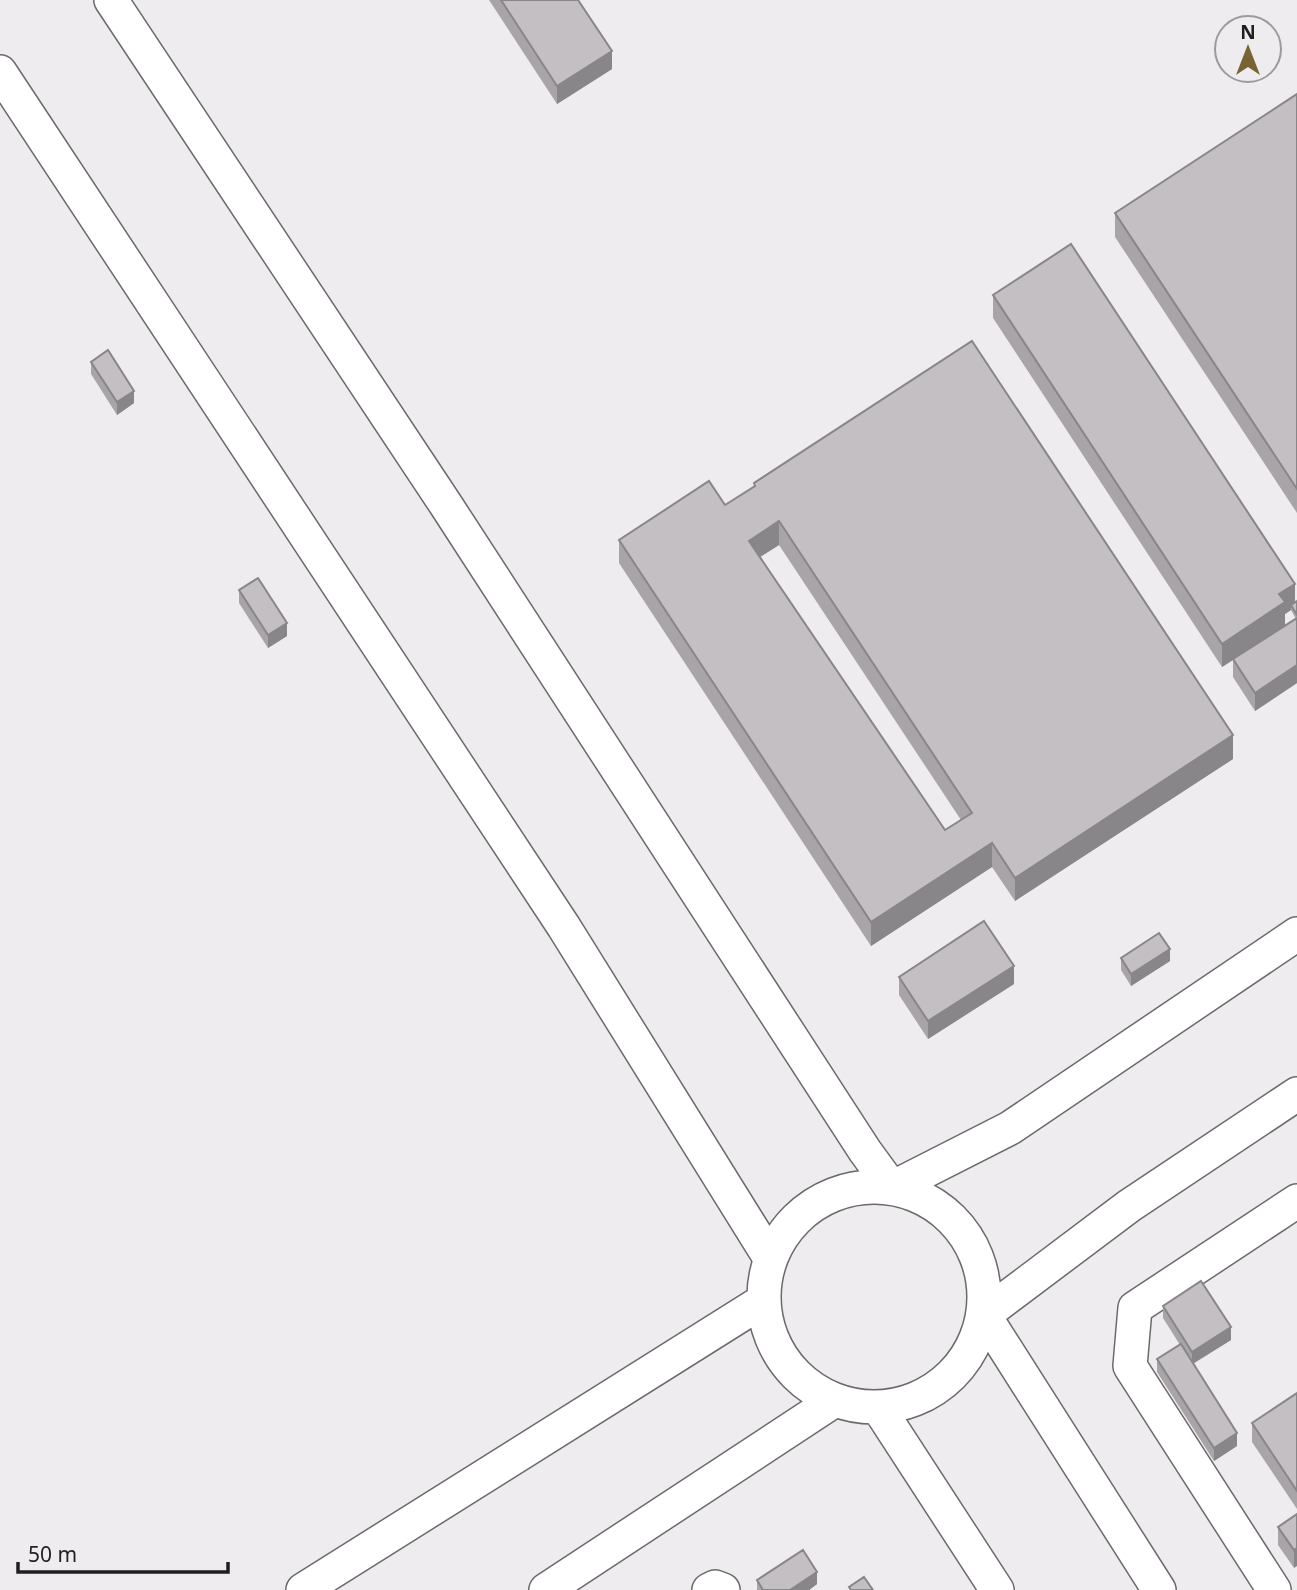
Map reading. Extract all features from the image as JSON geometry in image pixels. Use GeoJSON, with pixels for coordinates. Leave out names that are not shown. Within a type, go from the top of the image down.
{"type":"FeatureCollection","features":[{"type":"Feature","properties":{"kind":"street"},"geometry":{"type":"LineString","coordinates":[[111,0],[438,493],[865,1151],[892,1188]]}},
{"type":"Feature","properties":{"kind":"street"},"geometry":{"type":"LineString","coordinates":[[0,72],[564,927],[770,1258]]}},
{"type":"Feature","properties":{"kind":"street"},"geometry":{"type":"LineString","coordinates":[[892,1188],[1010,1128],[1297,934]]}},
{"type":"Feature","properties":{"kind":"street"},"geometry":{"type":"LineString","coordinates":[[984,1315],[1129,1206],[1296,1097]]}},
{"type":"Feature","properties":{"kind":"street"},"geometry":{"type":"LineString","coordinates":[[892,1188],[933,1203],[950,1216],[964,1233],[982,1272],[984,1315],[978,1336],[968,1355],[955,1373],[939,1387],[920,1398],[899,1405],[856,1406],[816,1391],[798,1378],[784,1361],[766,1322],[763,1301],[770,1258],[793,1222],[828,1197],[849,1189],[892,1188]]}},
{"type":"Feature","properties":{"kind":"street"},"geometry":{"type":"LineString","coordinates":[[1274,1590],[1130,1366],[1135,1308],[1297,1201]]}},
{"type":"Feature","properties":{"kind":"street"},"geometry":{"type":"LineString","coordinates":[[303,1590],[763,1301]]}},
{"type":"Feature","properties":{"kind":"street"},"geometry":{"type":"LineString","coordinates":[[984,1315],[1159,1590]]}},
{"type":"Feature","properties":{"kind":"street"},"geometry":{"type":"LineString","coordinates":[[546,1590],[835,1400]]}},
{"type":"Feature","properties":{"kind":"street"},"geometry":{"type":"LineString","coordinates":[[878,1407],[997,1590]]}},
{"type":"Feature","properties":{"kind":"street"},"geometry":{"type":"LineString","coordinates":[[709,1590],[715,1587],[723,1590]]}},
{"type":"Feature","properties":{"kind":"building"},"geometry":{"type":"Polygon","coordinates":[[[501,0],[578,0],[612,51],[557,86],[501,0]]]}},
{"type":"Feature","properties":{"kind":"building"},"geometry":{"type":"Polygon","coordinates":[[[1297,94],[1297,489],[1115,213],[1297,94]]]}},
{"type":"Feature","properties":{"kind":"building"},"geometry":{"type":"Polygon","coordinates":[[[1071,244],[1295,584],[1279,594],[1285,602],[1222,644],[993,295],[1071,244]]]}},
{"type":"Feature","properties":{"kind":"building"},"geometry":{"type":"Polygon","coordinates":[[[972,341],[1233,735],[1015,878],[992,843],[871,922],[619,540],[709,481],[725,505],[755,486],[754,483],[972,341]],[[779,521],[749,541],[945,830],[972,813],[779,521]]]}},
{"type":"Feature","properties":{"kind":"building"},"geometry":{"type":"Polygon","coordinates":[[[108,350],[134,391],[117,402],[91,362],[108,350]]]}},
{"type":"Feature","properties":{"kind":"building"},"geometry":{"type":"Polygon","coordinates":[[[258,578],[287,623],[268,635],[239,590],[258,578]]]}},
{"type":"Feature","properties":{"kind":"building"},"geometry":{"type":"Polygon","coordinates":[[[1297,601],[1297,615],[1291,605],[1297,601]]]}},
{"type":"Feature","properties":{"kind":"building"},"geometry":{"type":"Polygon","coordinates":[[[1297,618],[1297,665],[1255,693],[1233,659],[1297,618]]]}},
{"type":"Feature","properties":{"kind":"building"},"geometry":{"type":"Polygon","coordinates":[[[984,921],[1014,966],[928,1021],[899,977],[984,921]]]}},
{"type":"Feature","properties":{"kind":"building"},"geometry":{"type":"Polygon","coordinates":[[[1159,933],[1170,949],[1131,974],[1121,958],[1159,933]]]}},
{"type":"Feature","properties":{"kind":"building"},"geometry":{"type":"Polygon","coordinates":[[[1201,1281],[1231,1327],[1192,1352],[1163,1306],[1201,1281]]]}},
{"type":"Feature","properties":{"kind":"building"},"geometry":{"type":"Polygon","coordinates":[[[1181,1344],[1237,1433],[1214,1448],[1157,1359],[1181,1344]]]}},
{"type":"Feature","properties":{"kind":"building"},"geometry":{"type":"Polygon","coordinates":[[[1297,1393],[1297,1491],[1252,1423],[1297,1393]]]}},
{"type":"Feature","properties":{"kind":"building"},"geometry":{"type":"Polygon","coordinates":[[[1297,1514],[1297,1548],[1294,1550],[1278,1527],[1297,1514]]]}},
{"type":"Feature","properties":{"kind":"building"},"geometry":{"type":"Polygon","coordinates":[[[803,1550],[817,1572],[790,1590],[763,1590],[757,1580],[803,1550]]]}},
{"type":"Feature","properties":{"kind":"building"},"geometry":{"type":"Polygon","coordinates":[[[864,1577],[873,1590],[851,1590],[849,1587],[864,1577]]]}}]}
